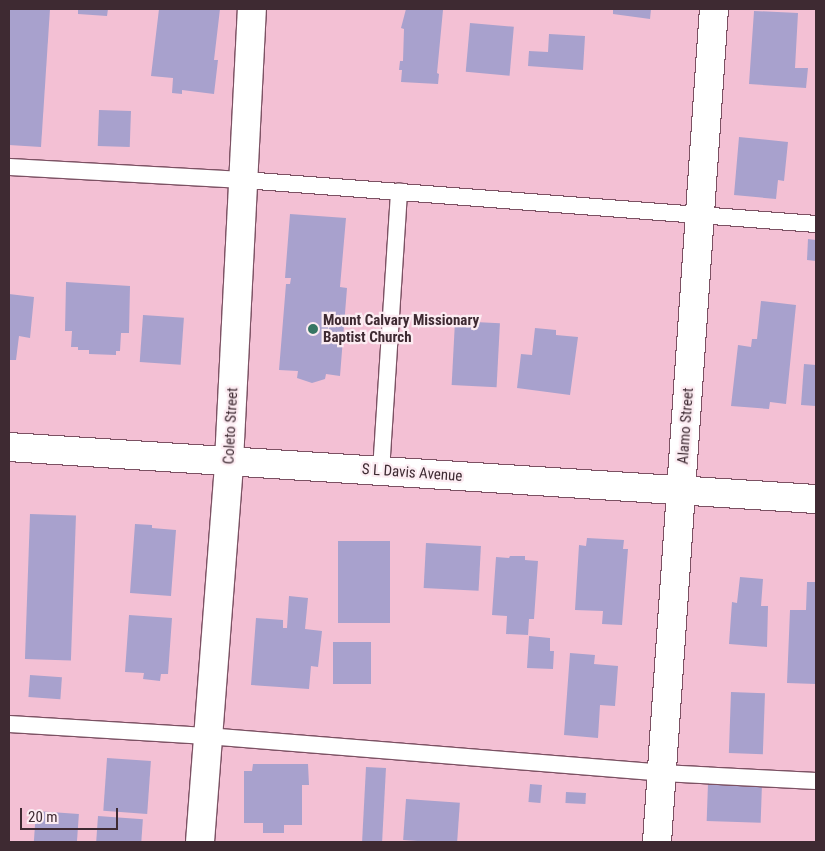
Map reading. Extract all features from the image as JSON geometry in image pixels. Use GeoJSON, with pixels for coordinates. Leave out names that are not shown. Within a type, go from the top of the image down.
{"type":"FeatureCollection","features":[{"type":"Feature","properties":{"kind":"street","name":"Coleto Street"},"geometry":{"type":"LineString","coordinates":[[200,842],[229,462],[252,9]]}},
{"type":"Feature","properties":{"kind":"street","name":"Alamo Street"},"geometry":{"type":"LineString","coordinates":[[657,842],[714,9]]}},
{"type":"Feature","properties":{"kind":"street","name":"S L Davis Avenue"},"geometry":{"type":"LineString","coordinates":[[9,447],[816,499]]}},
{"type":"Feature","properties":{"kind":"lane"},"geometry":{"type":"LineString","coordinates":[[9,168],[244,180],[816,224]]}},
{"type":"Feature","properties":{"kind":"lane"},"geometry":{"type":"LineString","coordinates":[[381,471],[399,192]]}},
{"type":"Feature","properties":{"kind":"lane"},"geometry":{"type":"LineString","coordinates":[[9,724],[207,736],[662,773],[816,781]]}},
{"type":"Feature","properties":{"kind":"building"},"geometry":{"type":"Polygon","coordinates":[[[9,9],[50,9],[41,147],[9,145],[9,9]]]}},
{"type":"Feature","properties":{"kind":"building"},"geometry":{"type":"Polygon","coordinates":[[[78,9],[108,9],[107,16],[78,14],[78,9]]]}},
{"type":"Feature","properties":{"kind":"building"},"geometry":{"type":"Polygon","coordinates":[[[159,9],[220,9],[214,60],[218,60],[214,94],[182,90],[182,94],[172,93],[173,78],[151,76],[159,9]]]}},
{"type":"Feature","properties":{"kind":"building"},"geometry":{"type":"Polygon","coordinates":[[[406,9],[443,10],[437,73],[439,74],[438,84],[401,82],[402,70],[399,70],[400,61],[403,61],[404,29],[401,28],[406,9]]]}},
{"type":"Feature","properties":{"kind":"building"},"geometry":{"type":"Polygon","coordinates":[[[613,9],[651,9],[650,19],[613,14],[613,9]]]}},
{"type":"Feature","properties":{"kind":"building"},"geometry":{"type":"Polygon","coordinates":[[[754,11],[798,13],[795,68],[808,68],[806,88],[749,84],[754,11]]]}},
{"type":"Feature","properties":{"kind":"building"},"geometry":{"type":"Polygon","coordinates":[[[470,23],[514,27],[510,76],[466,72],[470,23]]]}},
{"type":"Feature","properties":{"kind":"building"},"geometry":{"type":"Polygon","coordinates":[[[549,34],[585,36],[583,70],[528,66],[529,51],[548,52],[549,34]]]}},
{"type":"Feature","properties":{"kind":"building"},"geometry":{"type":"Polygon","coordinates":[[[99,110],[131,111],[130,147],[98,146],[99,110]]]}},
{"type":"Feature","properties":{"kind":"building"},"geometry":{"type":"Polygon","coordinates":[[[739,137],[788,142],[784,181],[778,180],[776,199],[734,195],[739,137]]]}},
{"type":"Feature","properties":{"kind":"building","name":"Mount Calvary Missionary Baptist Church"},"geometry":{"type":"Polygon","coordinates":[[[290,214],[346,218],[340,287],[347,288],[340,376],[326,374],[325,379],[312,383],[297,378],[298,371],[279,370],[286,284],[290,284],[291,278],[285,278],[290,214]]]}},
{"type":"Feature","properties":{"kind":"building"},"geometry":{"type":"Polygon","coordinates":[[[808,239],[816,240],[816,261],[807,260],[808,239]]]}},
{"type":"Feature","properties":{"kind":"building"},"geometry":{"type":"Polygon","coordinates":[[[66,282],[130,286],[129,333],[121,333],[120,351],[116,351],[116,355],[89,354],[89,350],[78,350],[78,347],[71,347],[72,331],[65,331],[66,282]]]}},
{"type":"Feature","properties":{"kind":"building"},"geometry":{"type":"Polygon","coordinates":[[[9,294],[34,297],[30,338],[19,336],[16,360],[9,360],[9,294]]]}},
{"type":"Feature","properties":{"kind":"building"},"geometry":{"type":"Polygon","coordinates":[[[761,301],[796,305],[786,404],[770,402],[769,409],[731,406],[738,345],[751,347],[752,339],[757,339],[761,301]]]}},
{"type":"Feature","properties":{"kind":"building"},"geometry":{"type":"Polygon","coordinates":[[[143,315],[184,318],[181,365],[140,362],[143,315]]]}},
{"type":"Feature","properties":{"kind":"building"},"geometry":{"type":"Polygon","coordinates":[[[455,321],[500,323],[497,387],[452,385],[455,321]]]}},
{"type":"Feature","properties":{"kind":"building"},"geometry":{"type":"Polygon","coordinates":[[[535,328],[556,330],[556,335],[578,337],[570,395],[517,388],[521,354],[532,355],[535,328]]]}},
{"type":"Feature","properties":{"kind":"building"},"geometry":{"type":"Polygon","coordinates":[[[804,364],[816,365],[816,406],[801,405],[804,364]]]}},
{"type":"Feature","properties":{"kind":"building"},"geometry":{"type":"Polygon","coordinates":[[[30,514],[76,516],[71,661],[25,659],[30,514]]]}},
{"type":"Feature","properties":{"kind":"building"},"geometry":{"type":"Polygon","coordinates":[[[135,524],[176,530],[171,596],[130,593],[135,524]]]}},
{"type":"Feature","properties":{"kind":"building"},"geometry":{"type":"Polygon","coordinates":[[[587,538],[624,540],[623,549],[628,549],[622,625],[602,624],[603,611],[575,610],[579,545],[586,546],[587,538]]]}},
{"type":"Feature","properties":{"kind":"building"},"geometry":{"type":"Polygon","coordinates":[[[338,541],[390,541],[390,623],[338,623],[338,541]]]}},
{"type":"Feature","properties":{"kind":"building"},"geometry":{"type":"Polygon","coordinates":[[[426,543],[481,546],[479,591],[424,588],[426,543]]]}},
{"type":"Feature","properties":{"kind":"building"},"geometry":{"type":"Polygon","coordinates":[[[510,556],[525,556],[525,560],[538,561],[534,619],[529,619],[528,635],[506,634],[507,616],[492,615],[496,557],[509,558],[510,556]]]}},
{"type":"Feature","properties":{"kind":"building"},"geometry":{"type":"Polygon","coordinates":[[[740,577],[763,579],[761,606],[768,606],[767,647],[729,644],[732,602],[737,603],[740,577]]]}},
{"type":"Feature","properties":{"kind":"building"},"geometry":{"type":"Polygon","coordinates":[[[807,582],[816,582],[816,684],[787,683],[790,610],[806,610],[807,582]]]}},
{"type":"Feature","properties":{"kind":"building"},"geometry":{"type":"Polygon","coordinates":[[[289,596],[308,598],[305,629],[322,631],[318,667],[311,666],[309,689],[251,685],[256,618],[283,620],[283,628],[287,628],[289,596]]]}},
{"type":"Feature","properties":{"kind":"building"},"geometry":{"type":"Polygon","coordinates":[[[129,615],[172,618],[168,674],[161,674],[160,681],[143,679],[144,673],[125,672],[129,615]]]}},
{"type":"Feature","properties":{"kind":"building"},"geometry":{"type":"Polygon","coordinates":[[[529,636],[550,638],[550,651],[554,651],[553,669],[527,668],[529,636]]]}},
{"type":"Feature","properties":{"kind":"building"},"geometry":{"type":"Polygon","coordinates":[[[333,642],[371,642],[371,684],[333,684],[333,642]]]}},
{"type":"Feature","properties":{"kind":"building"},"geometry":{"type":"Polygon","coordinates":[[[570,653],[595,655],[594,664],[618,666],[615,706],[600,705],[598,738],[564,735],[570,653]]]}},
{"type":"Feature","properties":{"kind":"building"},"geometry":{"type":"Polygon","coordinates":[[[30,675],[62,677],[60,699],[28,697],[30,675]]]}},
{"type":"Feature","properties":{"kind":"building"},"geometry":{"type":"Polygon","coordinates":[[[731,692],[765,693],[763,754],[729,753],[731,692]]]}},
{"type":"Feature","properties":{"kind":"building"},"geometry":{"type":"Polygon","coordinates":[[[107,758],[151,761],[147,814],[103,811],[107,758]]]}},
{"type":"Feature","properties":{"kind":"building"},"geometry":{"type":"Polygon","coordinates":[[[253,764],[308,764],[309,785],[302,785],[302,825],[284,825],[284,833],[263,833],[263,823],[244,823],[244,771],[252,771],[253,764]]]}},
{"type":"Feature","properties":{"kind":"building"},"geometry":{"type":"Polygon","coordinates":[[[366,767],[386,768],[382,842],[362,842],[366,767]]]}},
{"type":"Feature","properties":{"kind":"building"},"geometry":{"type":"Polygon","coordinates":[[[708,783],[762,785],[761,823],[707,821],[708,783]]]}},
{"type":"Feature","properties":{"kind":"building"},"geometry":{"type":"Polygon","coordinates":[[[530,784],[542,785],[540,803],[528,802],[530,784]]]}},
{"type":"Feature","properties":{"kind":"building"},"geometry":{"type":"Polygon","coordinates":[[[566,792],[586,793],[585,804],[565,803],[566,792]]]}},
{"type":"Feature","properties":{"kind":"building"},"geometry":{"type":"Polygon","coordinates":[[[406,799],[460,803],[457,842],[403,840],[406,799]]]}},
{"type":"Feature","properties":{"kind":"building"},"geometry":{"type":"Polygon","coordinates":[[[36,811],[79,814],[77,842],[34,842],[36,811]]]}},
{"type":"Feature","properties":{"kind":"building"},"geometry":{"type":"Polygon","coordinates":[[[98,816],[143,819],[141,842],[96,842],[98,816]]]}},
{"type":"Feature","properties":{"kind":"place","name":"Mount Calvary Missionary Baptist Church"},"geometry":{"type":"Point","coordinates":[313,329]}}]}
